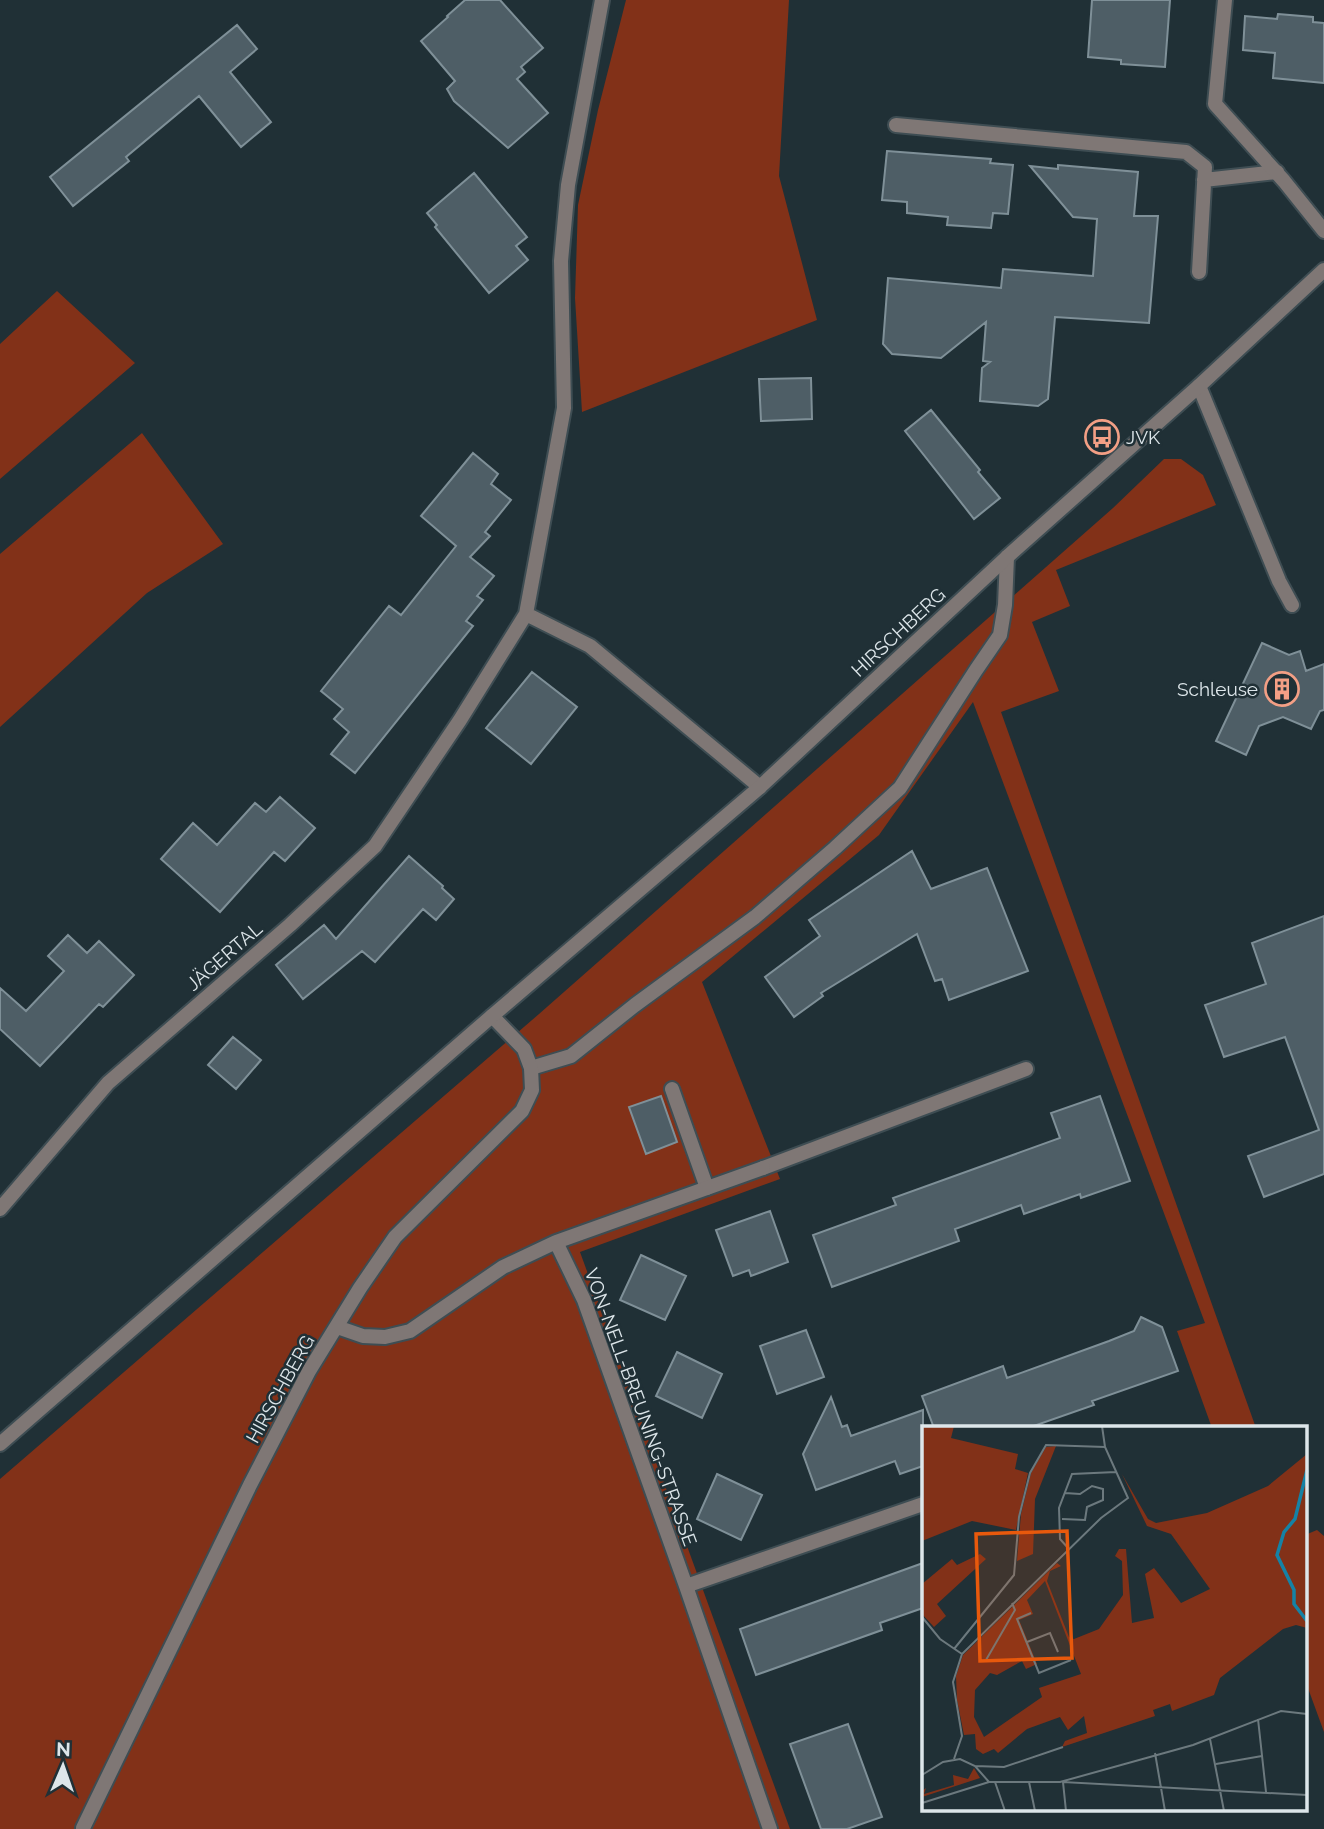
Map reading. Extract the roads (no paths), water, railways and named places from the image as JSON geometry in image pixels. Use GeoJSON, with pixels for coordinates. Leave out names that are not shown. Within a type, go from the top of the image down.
{"type":"FeatureCollection","features":[{"type":"Feature","properties":{"kind":"street"},"geometry":{"type":"LineString","coordinates":[[602,0],[568,185],[561,261],[564,408],[526,614],[590,646],[760,787]]}},
{"type":"Feature","properties":{"kind":"street"},"geometry":{"type":"LineString","coordinates":[[1225,0],[1215,104],[1277,172],[1324,231]]}},
{"type":"Feature","properties":{"kind":"street"},"geometry":{"type":"LineString","coordinates":[[896,125],[1186,152],[1205,167],[1199,272]]}},
{"type":"Feature","properties":{"kind":"street"},"geometry":{"type":"LineString","coordinates":[[1204,180],[1277,172]]}},
{"type":"Feature","properties":{"kind":"street","name":"HIRSCHBERG"},"geometry":{"type":"LineString","coordinates":[[0,1444],[760,787],[1007,557],[1324,270]]}},
{"type":"Feature","properties":{"kind":"street"},"geometry":{"type":"LineString","coordinates":[[1199,386],[1292,605]]}},
{"type":"Feature","properties":{"kind":"street"},"geometry":{"type":"LineString","coordinates":[[492,1016],[524,1049],[531,1068],[571,1056],[635,1005],[755,917],[835,848],[900,789],[1000,635],[1005,605],[1007,557]]}},
{"type":"Feature","properties":{"kind":"street","name":"JÄGERTAL"},"geometry":{"type":"LineString","coordinates":[[0,1209],[108,1083],[290,925],[375,846],[460,720],[526,614]]}},
{"type":"Feature","properties":{"kind":"street","name":"HIRSCHBERG"},"geometry":{"type":"LineString","coordinates":[[83,1828],[256,1474],[310,1371],[360,1288],[395,1237],[522,1111],[532,1090],[531,1068]]}},
{"type":"Feature","properties":{"kind":"street"},"geometry":{"type":"LineString","coordinates":[[337,1327],[363,1336],[385,1337],[410,1331],[503,1267],[556,1242],[1026,1069]]}},
{"type":"Feature","properties":{"kind":"street"},"geometry":{"type":"LineString","coordinates":[[673,1089],[707,1188]]}},
{"type":"Feature","properties":{"kind":"street","name":"VON-NELL-BREUNING-STRASSE"},"geometry":{"type":"LineString","coordinates":[[556,1242],[584,1300],[687,1586],[770,1829]]}},
{"type":"Feature","properties":{"kind":"street"},"geometry":{"type":"LineString","coordinates":[[687,1586],[922,1504]]}},
{"type":"Feature","properties":{"kind":"place","name":"JVK"},"geometry":{"type":"Point","coordinates":[1102,437]}},
{"type":"Feature","properties":{"kind":"place","name":"Schleuse"},"geometry":{"type":"Point","coordinates":[1282,689]}}]}
